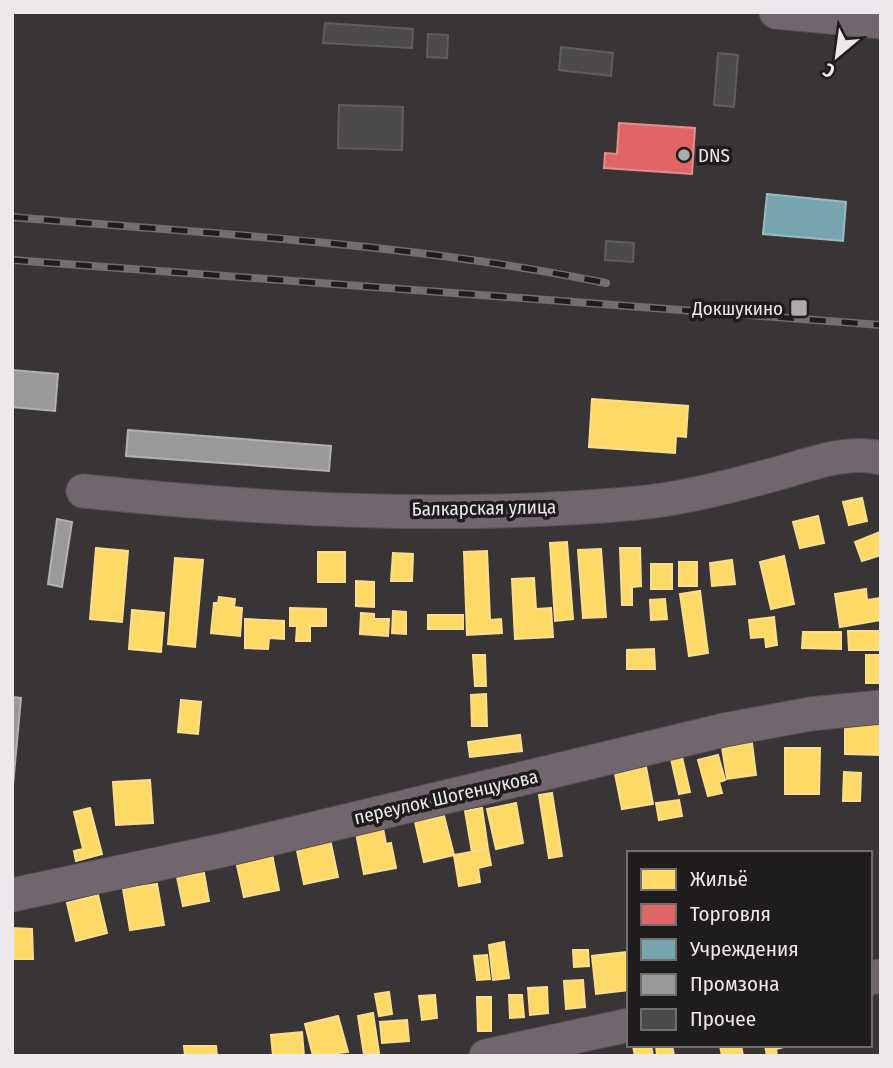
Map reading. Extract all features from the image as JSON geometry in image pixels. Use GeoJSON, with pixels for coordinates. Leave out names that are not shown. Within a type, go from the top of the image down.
{"type":"FeatureCollection","features":[{"type":"Feature","properties":{"kind":"street"},"geometry":{"type":"LineString","coordinates":[[776,12],[881,22]]}},
{"type":"Feature","properties":{"kind":"street","name":"Балкарская улица"},"geometry":{"type":"LineString","coordinates":[[83,491],[182,501],[275,506],[499,512],[640,503],[769,476],[836,457],[869,455],[881,458]]}},
{"type":"Feature","properties":{"kind":"street","name":"переулок Шогенцукова"},"geometry":{"type":"LineString","coordinates":[[12,895],[233,848],[724,730],[810,714],[881,707]]}},
{"type":"Feature","properties":{"kind":"street"},"geometry":{"type":"LineString","coordinates":[[486,1056],[627,1025]]}},
{"type":"Feature","properties":{"kind":"building: Жильё"},"geometry":{"type":"Polygon","coordinates":[[[592,399],[688,406],[686,437],[676,436],[675,453],[589,447],[592,399]]]}},
{"type":"Feature","properties":{"kind":"building: Жильё"},"geometry":{"type":"Polygon","coordinates":[[[862,498],[867,521],[849,525],[843,502],[862,498]]]}},
{"type":"Feature","properties":{"kind":"building: Жильё"},"geometry":{"type":"Polygon","coordinates":[[[818,516],[824,543],[800,548],[793,522],[818,516]]]}},
{"type":"Feature","properties":{"kind":"building: Жильё"},"geometry":{"type":"Polygon","coordinates":[[[880,532],[881,555],[862,561],[855,542],[880,532]]]}},
{"type":"Feature","properties":{"kind":"building: Жильё"},"geometry":{"type":"Polygon","coordinates":[[[567,542],[573,619],[555,621],[550,543],[567,542]]]}},
{"type":"Feature","properties":{"kind":"building: Жильё"},"geometry":{"type":"Polygon","coordinates":[[[96,548],[128,551],[122,622],[90,619],[96,548]]]}},
{"type":"Feature","properties":{"kind":"building: Жильё"},"geometry":{"type":"Polygon","coordinates":[[[620,548],[640,548],[641,586],[632,587],[632,605],[622,605],[620,548]]]}},
{"type":"Feature","properties":{"kind":"building: Жильё"},"geometry":{"type":"Polygon","coordinates":[[[601,549],[606,617],[583,618],[578,550],[601,549]]]}},
{"type":"Feature","properties":{"kind":"building: Жильё"},"geometry":{"type":"Polygon","coordinates":[[[487,551],[490,620],[501,619],[502,633],[467,635],[464,552],[487,551]]]}},
{"type":"Feature","properties":{"kind":"building: Жильё"},"geometry":{"type":"Polygon","coordinates":[[[318,552],[345,552],[345,582],[318,582],[318,552]]]}},
{"type":"Feature","properties":{"kind":"building: Жильё"},"geometry":{"type":"Polygon","coordinates":[[[393,553],[413,554],[412,581],[391,581],[393,553]]]}},
{"type":"Feature","properties":{"kind":"building: Жильё"},"geometry":{"type":"Polygon","coordinates":[[[784,556],[794,604],[771,609],[760,562],[784,556]]]}},
{"type":"Feature","properties":{"kind":"building: Жильё"},"geometry":{"type":"Polygon","coordinates":[[[175,558],[203,560],[195,647],[168,644],[175,558]]]}},
{"type":"Feature","properties":{"kind":"building: Жильё"},"geometry":{"type":"Polygon","coordinates":[[[732,560],[735,584],[712,586],[710,563],[732,560]]]}},
{"type":"Feature","properties":{"kind":"building: Жильё"},"geometry":{"type":"Polygon","coordinates":[[[679,562],[697,562],[697,586],[679,586],[679,562]]]}},
{"type":"Feature","properties":{"kind":"building: Жильё"},"geometry":{"type":"Polygon","coordinates":[[[651,564],[672,564],[672,589],[651,589],[651,564]]]}},
{"type":"Feature","properties":{"kind":"building: Жильё"},"geometry":{"type":"Polygon","coordinates":[[[534,578],[536,609],[551,608],[553,637],[515,639],[512,579],[534,578]]]}},
{"type":"Feature","properties":{"kind":"building: Жильё"},"geometry":{"type":"Polygon","coordinates":[[[356,581],[374,582],[374,607],[356,606],[356,581]]]}},
{"type":"Feature","properties":{"kind":"building: Жильё"},"geometry":{"type":"Polygon","coordinates":[[[866,589],[867,600],[881,598],[881,620],[840,627],[835,594],[866,589]]]}},
{"type":"Feature","properties":{"kind":"building: Жильё"},"geometry":{"type":"Polygon","coordinates":[[[700,591],[708,653],[689,656],[680,594],[700,591]]]}},
{"type":"Feature","properties":{"kind":"building: Жильё"},"geometry":{"type":"Polygon","coordinates":[[[219,597],[235,599],[234,607],[242,608],[240,636],[211,633],[214,603],[218,603],[219,597]]]}},
{"type":"Feature","properties":{"kind":"building: Жильё"},"geometry":{"type":"Polygon","coordinates":[[[665,599],[667,619],[651,620],[650,600],[665,599]]]}},
{"type":"Feature","properties":{"kind":"building: Жильё"},"geometry":{"type":"Polygon","coordinates":[[[290,608],[326,609],[326,626],[310,626],[310,641],[296,641],[297,626],[290,626],[290,608]]]}},
{"type":"Feature","properties":{"kind":"building: Жильё"},"geometry":{"type":"Polygon","coordinates":[[[132,610],[164,613],[161,652],[129,649],[132,610]]]}},
{"type":"Feature","properties":{"kind":"building: Жильё"},"geometry":{"type":"Polygon","coordinates":[[[393,611],[406,612],[406,634],[392,633],[393,611]]]}},
{"type":"Feature","properties":{"kind":"building: Жильё"},"geometry":{"type":"Polygon","coordinates":[[[361,613],[374,614],[374,619],[389,619],[388,636],[360,634],[361,613]]]}},
{"type":"Feature","properties":{"kind":"building: Жильё"},"geometry":{"type":"Polygon","coordinates":[[[428,615],[463,615],[463,629],[428,629],[428,615]]]}},
{"type":"Feature","properties":{"kind":"building: Жильё"},"geometry":{"type":"Polygon","coordinates":[[[774,617],[777,645],[766,647],[765,637],[751,638],[749,620],[774,617]]]}},
{"type":"Feature","properties":{"kind":"building: Жильё"},"geometry":{"type":"Polygon","coordinates":[[[245,619],[284,621],[284,639],[269,638],[268,649],[245,648],[245,619]]]}},
{"type":"Feature","properties":{"kind":"building: Жильё"},"geometry":{"type":"Polygon","coordinates":[[[848,631],[881,631],[881,650],[849,650],[848,631]]]}},
{"type":"Feature","properties":{"kind":"building: Жильё"},"geometry":{"type":"Polygon","coordinates":[[[803,632],[841,632],[841,649],[802,648],[803,632]]]}},
{"type":"Feature","properties":{"kind":"building: Жильё"},"geometry":{"type":"Polygon","coordinates":[[[654,649],[655,669],[627,669],[627,650],[654,649]]]}},
{"type":"Feature","properties":{"kind":"building: Жильё"},"geometry":{"type":"Polygon","coordinates":[[[473,655],[485,655],[486,686],[475,686],[473,655]]]}},
{"type":"Feature","properties":{"kind":"building: Жильё"},"geometry":{"type":"Polygon","coordinates":[[[866,655],[881,655],[881,683],[866,683],[866,655]]]}},
{"type":"Feature","properties":{"kind":"building: Жильё"},"geometry":{"type":"Polygon","coordinates":[[[486,694],[487,726],[472,726],[471,695],[486,694]]]}},
{"type":"Feature","properties":{"kind":"building: Жильё"},"geometry":{"type":"Polygon","coordinates":[[[181,700],[201,702],[198,734],[178,732],[181,700]]]}},
{"type":"Feature","properties":{"kind":"building: Жильё"},"geometry":{"type":"Polygon","coordinates":[[[845,723],[881,723],[881,755],[845,754],[845,723]]]}},
{"type":"Feature","properties":{"kind":"building: Жильё"},"geometry":{"type":"Polygon","coordinates":[[[520,735],[522,751],[470,757],[468,742],[520,735]]]}},
{"type":"Feature","properties":{"kind":"building: Жильё"},"geometry":{"type":"Polygon","coordinates":[[[752,743],[756,775],[727,779],[722,747],[752,743]]]}},
{"type":"Feature","properties":{"kind":"building: Жильё"},"geometry":{"type":"Polygon","coordinates":[[[785,748],[820,748],[819,794],[785,794],[785,748]]]}},
{"type":"Feature","properties":{"kind":"building: Жильё"},"geometry":{"type":"Polygon","coordinates":[[[718,755],[725,780],[719,782],[722,793],[708,796],[698,760],[718,755]]]}},
{"type":"Feature","properties":{"kind":"building: Жильё"},"geometry":{"type":"Polygon","coordinates":[[[682,757],[690,792],[679,794],[671,759],[682,757]]]}},
{"type":"Feature","properties":{"kind":"building: Жильё"},"geometry":{"type":"Polygon","coordinates":[[[646,767],[653,804],[622,809],[615,774],[646,767]]]}},
{"type":"Feature","properties":{"kind":"building: Жильё"},"geometry":{"type":"Polygon","coordinates":[[[844,772],[861,773],[860,801],[843,801],[844,772]]]}},
{"type":"Feature","properties":{"kind":"building: Жильё"},"geometry":{"type":"Polygon","coordinates":[[[150,780],[153,823],[116,825],[113,782],[150,780]]]}},
{"type":"Feature","properties":{"kind":"building: Жильё"},"geometry":{"type":"Polygon","coordinates":[[[552,793],[562,856],[549,858],[539,795],[552,793]]]}},
{"type":"Feature","properties":{"kind":"building: Жильё"},"geometry":{"type":"Polygon","coordinates":[[[679,800],[682,816],[659,820],[656,803],[679,800]]]}},
{"type":"Feature","properties":{"kind":"building: Жильё"},"geometry":{"type":"Polygon","coordinates":[[[516,803],[523,843],[496,849],[487,809],[516,803]]]}},
{"type":"Feature","properties":{"kind":"building: Жильё"},"geometry":{"type":"Polygon","coordinates":[[[90,808],[102,854],[76,861],[74,851],[83,849],[74,812],[90,808]]]}},
{"type":"Feature","properties":{"kind":"building: Жильё"},"geometry":{"type":"Polygon","coordinates":[[[482,808],[488,849],[472,852],[465,811],[482,808]]]}},
{"type":"Feature","properties":{"kind":"building: Жильё"},"geometry":{"type":"Polygon","coordinates":[[[444,816],[454,855],[424,862],[415,822],[444,816]]]}},
{"type":"Feature","properties":{"kind":"building: Жильё"},"geometry":{"type":"Polygon","coordinates":[[[383,828],[386,844],[391,843],[396,868],[364,874],[356,833],[383,828]]]}},
{"type":"Feature","properties":{"kind":"building: Жильё"},"geometry":{"type":"Polygon","coordinates":[[[330,839],[338,877],[304,884],[296,846],[330,839]]]}},
{"type":"Feature","properties":{"kind":"building: Жильё"},"geometry":{"type":"Polygon","coordinates":[[[488,849],[491,865],[478,868],[480,882],[459,886],[454,855],[488,849]]]}},
{"type":"Feature","properties":{"kind":"building: Жильё"},"geometry":{"type":"Polygon","coordinates":[[[272,854],[279,890],[244,897],[236,861],[272,854]]]}},
{"type":"Feature","properties":{"kind":"building: Жильё"},"geometry":{"type":"Polygon","coordinates":[[[204,873],[209,901],[183,906],[177,877],[204,873]]]}},
{"type":"Feature","properties":{"kind":"building: Жильё"},"geometry":{"type":"Polygon","coordinates":[[[157,884],[164,925],[130,930],[123,889],[157,884]]]}},
{"type":"Feature","properties":{"kind":"building: Жильё"},"geometry":{"type":"Polygon","coordinates":[[[98,895],[107,933],[76,941],[67,903],[98,895]]]}},
{"type":"Feature","properties":{"kind":"building: Жильё"},"geometry":{"type":"Polygon","coordinates":[[[12,928],[32,929],[33,959],[12,959],[12,928]]]}},
{"type":"Feature","properties":{"kind":"building: Жильё"},"geometry":{"type":"Polygon","coordinates":[[[504,942],[509,978],[493,980],[489,945],[504,942]]]}},
{"type":"Feature","properties":{"kind":"building: Жильё"},"geometry":{"type":"Polygon","coordinates":[[[573,950],[588,950],[589,966],[574,967],[573,950]]]}},
{"type":"Feature","properties":{"kind":"building: Жильё"},"geometry":{"type":"Polygon","coordinates":[[[626,952],[627,990],[596,994],[592,956],[626,952]]]}},
{"type":"Feature","properties":{"kind":"building: Жильё"},"geometry":{"type":"Polygon","coordinates":[[[487,955],[490,979],[477,980],[474,956],[487,955]]]}},
{"type":"Feature","properties":{"kind":"building: Жильё"},"geometry":{"type":"Polygon","coordinates":[[[583,980],[585,1007],[566,1009],[564,981],[583,980]]]}},
{"type":"Feature","properties":{"kind":"building: Жильё"},"geometry":{"type":"Polygon","coordinates":[[[547,987],[548,1013],[530,1015],[528,988],[547,987]]]}},
{"type":"Feature","properties":{"kind":"building: Жильё"},"geometry":{"type":"Polygon","coordinates":[[[389,992],[392,1014],[379,1016],[375,994],[389,992]]]}},
{"type":"Feature","properties":{"kind":"building: Жильё"},"geometry":{"type":"Polygon","coordinates":[[[435,995],[437,1018],[422,1020],[419,996],[435,995]]]}},
{"type":"Feature","properties":{"kind":"building: Жильё"},"geometry":{"type":"Polygon","coordinates":[[[509,995],[522,995],[524,1017],[510,1018],[509,995]]]}},
{"type":"Feature","properties":{"kind":"building: Жильё"},"geometry":{"type":"Polygon","coordinates":[[[477,997],[491,997],[491,1031],[478,1031],[477,997]]]}},
{"type":"Feature","properties":{"kind":"building: Жильё"},"geometry":{"type":"Polygon","coordinates":[[[373,1013],[379,1053],[364,1055],[358,1016],[373,1013]]]}},
{"type":"Feature","properties":{"kind":"building: Жильё"},"geometry":{"type":"Polygon","coordinates":[[[338,1016],[348,1052],[313,1056],[305,1024],[338,1016]]]}},
{"type":"Feature","properties":{"kind":"building: Жильё"},"geometry":{"type":"Polygon","coordinates":[[[407,1020],[409,1041],[382,1043],[380,1022],[407,1020]]]}},
{"type":"Feature","properties":{"kind":"building: Жильё"},"geometry":{"type":"Polygon","coordinates":[[[302,1032],[304,1056],[273,1056],[271,1035],[302,1032]]]}},
{"type":"Feature","properties":{"kind":"building: Жильё"},"geometry":{"type":"Polygon","coordinates":[[[184,1046],[216,1046],[217,1056],[185,1056],[184,1046]]]}},
{"type":"Feature","properties":{"kind":"building: Жильё"},"geometry":{"type":"Polygon","coordinates":[[[633,1047],[651,1047],[653,1056],[635,1056],[633,1047]]]}},
{"type":"Feature","properties":{"kind":"building: Жильё"},"geometry":{"type":"Polygon","coordinates":[[[656,1047],[672,1047],[674,1056],[657,1056],[656,1047]]]}},
{"type":"Feature","properties":{"kind":"building: Жильё"},"geometry":{"type":"Polygon","coordinates":[[[720,1047],[741,1047],[743,1056],[722,1056],[720,1047]]]}},
{"type":"Feature","properties":{"kind":"building: Жильё"},"geometry":{"type":"Polygon","coordinates":[[[765,1047],[784,1047],[776,1049],[777,1056],[767,1056],[765,1047]]]}},
{"type":"Feature","properties":{"kind":"building: Торговля"},"geometry":{"type":"Polygon","coordinates":[[[619,123],[695,128],[692,174],[604,168],[605,153],[617,154],[619,123]]]}},
{"type":"Feature","properties":{"kind":"building: Учреждения"},"geometry":{"type":"Polygon","coordinates":[[[767,194],[846,202],[843,241],[763,234],[767,194]]]}},
{"type":"Feature","properties":{"kind":"building: Промзона"},"geometry":{"type":"Polygon","coordinates":[[[12,370],[58,374],[55,411],[12,407],[12,370]]]}},
{"type":"Feature","properties":{"kind":"building: Промзона"},"geometry":{"type":"Polygon","coordinates":[[[128,430],[331,446],[329,471],[126,456],[128,430]]]}},
{"type":"Feature","properties":{"kind":"building: Промзона"},"geometry":{"type":"Polygon","coordinates":[[[57,519],[72,522],[62,587],[48,584],[57,519]]]}},
{"type":"Feature","properties":{"kind":"building: Промзона"},"geometry":{"type":"Polygon","coordinates":[[[12,697],[21,698],[12,796],[12,697]]]}},
{"type":"Feature","properties":{"kind":"building: Прочее"},"geometry":{"type":"Polygon","coordinates":[[[325,23],[413,29],[412,48],[323,43],[325,23]]]}},
{"type":"Feature","properties":{"kind":"building: Прочее"},"geometry":{"type":"Polygon","coordinates":[[[428,34],[448,35],[447,58],[427,57],[428,34]]]}},
{"type":"Feature","properties":{"kind":"building: Прочее"},"geometry":{"type":"Polygon","coordinates":[[[561,47],[613,53],[611,76],[559,70],[561,47]]]}},
{"type":"Feature","properties":{"kind":"building: Прочее"},"geometry":{"type":"Polygon","coordinates":[[[718,53],[738,55],[734,107],[714,105],[718,53]]]}},
{"type":"Feature","properties":{"kind":"building: Прочее"},"geometry":{"type":"Polygon","coordinates":[[[339,105],[403,107],[402,150],[338,148],[339,105]]]}},
{"type":"Feature","properties":{"kind":"building: Прочее"},"geometry":{"type":"Polygon","coordinates":[[[606,241],[634,243],[633,262],[605,260],[606,241]]]}},
{"type":"Feature","properties":{"kind":"railway"},"geometry":{"type":"LineString","coordinates":[[12,217],[385,249],[533,269],[606,283]]}},
{"type":"Feature","properties":{"kind":"railway"},"geometry":{"type":"LineString","coordinates":[[12,260],[881,325]]}},
{"type":"Feature","properties":{"kind":"place","name":"DNS"},"geometry":{"type":"Point","coordinates":[684,155]}},
{"type":"Feature","properties":{"kind":"place","name":"Докшукино"},"geometry":{"type":"Point","coordinates":[799,308]}}]}
